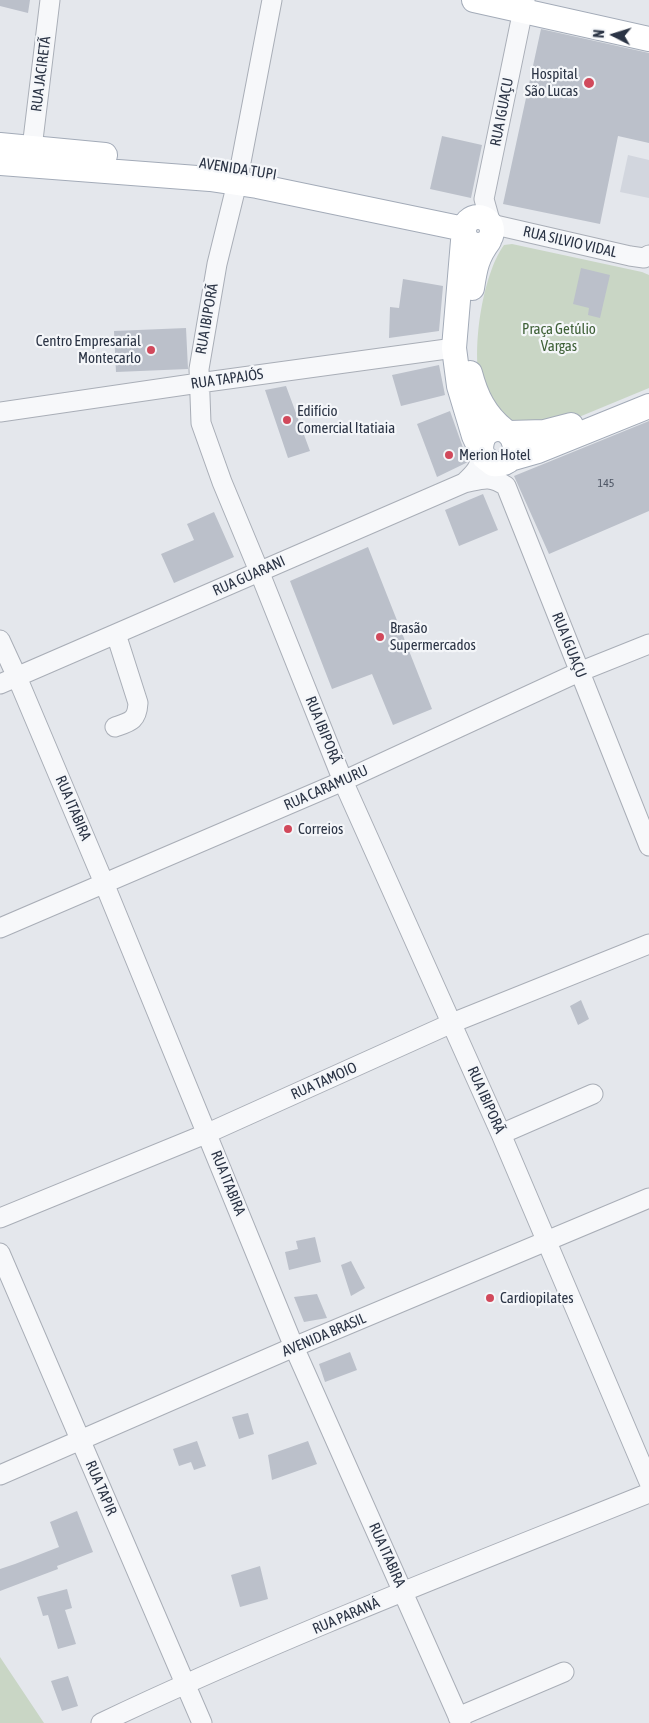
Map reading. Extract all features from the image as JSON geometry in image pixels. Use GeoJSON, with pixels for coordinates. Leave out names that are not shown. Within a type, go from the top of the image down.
{"type":"FeatureCollection","features":[{"type":"Feature","properties":{"kind":"main road"},"geometry":{"type":"LineString","coordinates":[[474,0],[523,6],[649,39]]}},
{"type":"Feature","properties":{"kind":"main road","name":"AVENIDA TUPI"},"geometry":{"type":"LineString","coordinates":[[0,145],[238,175],[479,228]]}},
{"type":"Feature","properties":{"kind":"main road","name":"AVENIDA TUPI"},"geometry":{"type":"LineString","coordinates":[[0,163],[210,179],[238,175]]}},
{"type":"Feature","properties":{"kind":"main road"},"geometry":{"type":"LineString","coordinates":[[479,228],[480,252],[475,269],[467,334],[467,362],[473,387],[483,408],[494,423],[506,432],[515,444],[514,454],[505,463],[493,464],[488,461],[481,451],[482,441],[487,434],[498,429],[506,432],[544,432],[568,426],[649,394]]}},
{"type":"Feature","properties":{"kind":"main road","name":"RUA IGUAÇU"},"geometry":{"type":"LineString","coordinates":[[479,228],[454,348],[459,386],[468,420],[481,451]]}},
{"type":"Feature","properties":{"kind":"main road"},"geometry":{"type":"LineString","coordinates":[[510,459],[538,451],[649,406]]}},
{"type":"Feature","properties":{"kind":"street","name":"RUA JACIRETÃ"},"geometry":{"type":"LineString","coordinates":[[32,148],[50,0]]}},
{"type":"Feature","properties":{"kind":"street","name":"RUA IBIPORÃ"},"geometry":{"type":"LineString","coordinates":[[272,0],[238,175],[217,264],[198,370],[201,423],[222,482],[343,781],[501,1134],[649,1482]]}},
{"type":"Feature","properties":{"kind":"street","name":"RUA IGUAÇU"},"geometry":{"type":"LineString","coordinates":[[479,228],[523,6]]}},
{"type":"Feature","properties":{"kind":"street","name":"RUA SILVIO VIDAL"},"geometry":{"type":"LineString","coordinates":[[479,228],[630,256],[644,258],[649,255]]}},
{"type":"Feature","properties":{"kind":"street","name":"RUA TAPAJÓS"},"geometry":{"type":"LineString","coordinates":[[0,412],[454,348]]}},
{"type":"Feature","properties":{"kind":"street","name":"RUA GUARANI"},"geometry":{"type":"LineString","coordinates":[[0,684],[464,483],[478,470],[481,462],[481,451]]}},
{"type":"Feature","properties":{"kind":"street"},"geometry":{"type":"LineString","coordinates":[[506,486],[505,468],[510,459]]}},
{"type":"Feature","properties":{"kind":"street"},"geometry":{"type":"LineString","coordinates":[[464,483],[489,478],[506,486]]}},
{"type":"Feature","properties":{"kind":"street","name":"RUA IGUAÇU"},"geometry":{"type":"LineString","coordinates":[[506,486],[649,846]]}},
{"type":"Feature","properties":{"kind":"street"},"geometry":{"type":"LineString","coordinates":[[115,727],[132,721],[138,713],[138,703],[116,634]]}},
{"type":"Feature","properties":{"kind":"street","name":"RUA ITABIRA"},"geometry":{"type":"LineString","coordinates":[[0,640],[18,677],[104,883],[294,1347],[460,1720]]}},
{"type":"Feature","properties":{"kind":"street","name":"RUA CARAMURU"},"geometry":{"type":"LineString","coordinates":[[0,928],[343,781],[579,672],[649,644]]}},
{"type":"Feature","properties":{"kind":"street","name":"RUA TAMOIO"},"geometry":{"type":"LineString","coordinates":[[0,1218],[208,1134],[452,1023],[649,944]]}},
{"type":"Feature","properties":{"kind":"street"},"geometry":{"type":"LineString","coordinates":[[501,1134],[593,1094]]}},
{"type":"Feature","properties":{"kind":"street","name":"AVENIDA BRASIL"},"geometry":{"type":"LineString","coordinates":[[0,1475],[294,1347],[649,1198]]}},
{"type":"Feature","properties":{"kind":"street","name":"RUA TAPIR"},"geometry":{"type":"LineString","coordinates":[[0,1253],[202,1723]]}},
{"type":"Feature","properties":{"kind":"street","name":"RUA PARANÁ"},"geometry":{"type":"LineString","coordinates":[[101,1723],[185,1683],[403,1592],[649,1493]]}},
{"type":"Feature","properties":{"kind":"street"},"geometry":{"type":"LineString","coordinates":[[460,1720],[564,1672]]}},
{"type":"Feature","properties":{"kind":"shaded area"},"geometry":{"type":"Polygon","coordinates":[[[628,155],[649,160],[649,198],[620,192],[628,155]]]}},
{"type":"Feature","properties":{"kind":"green space","name":"Praça Getúlio Vargas"},"geometry":{"type":"Polygon","coordinates":[[[512,244],[649,275],[649,388],[562,424],[504,422],[482,391],[477,357],[480,316],[490,275],[496,258],[504,245],[512,244]]]}},
{"type":"Feature","properties":{"kind":"green space"},"geometry":{"type":"Polygon","coordinates":[[[0,1657],[44,1723],[0,1723],[0,1657]]]}},
{"type":"Feature","properties":{"kind":"building"},"geometry":{"type":"Polygon","coordinates":[[[0,0],[30,0],[28,13],[0,6],[0,0]]]}},
{"type":"Feature","properties":{"kind":"building"},"geometry":{"type":"Polygon","coordinates":[[[541,29],[649,53],[649,143],[618,136],[600,224],[503,204],[541,29]]]}},
{"type":"Feature","properties":{"kind":"building"},"geometry":{"type":"Polygon","coordinates":[[[442,136],[482,145],[471,198],[430,189],[442,136]]]}},
{"type":"Feature","properties":{"kind":"building"},"geometry":{"type":"Polygon","coordinates":[[[581,268],[610,275],[600,318],[588,315],[589,308],[573,304],[581,268]]]}},
{"type":"Feature","properties":{"kind":"building"},"geometry":{"type":"Polygon","coordinates":[[[403,279],[443,286],[439,331],[389,338],[390,307],[399,308],[403,279]]]}},
{"type":"Feature","properties":{"kind":"building","name":"Centro Empresarial Montecarlo"},"geometry":{"type":"Polygon","coordinates":[[[186,328],[188,369],[116,372],[114,331],[186,328]]]}},
{"type":"Feature","properties":{"kind":"building"},"geometry":{"type":"Polygon","coordinates":[[[439,365],[445,395],[401,406],[392,375],[439,365]]]}},
{"type":"Feature","properties":{"kind":"building","name":"Edifício Comercial Itatiaia"},"geometry":{"type":"Polygon","coordinates":[[[286,386],[310,451],[288,458],[265,390],[286,386]]]}},
{"type":"Feature","properties":{"kind":"building"},"geometry":{"type":"Polygon","coordinates":[[[450,411],[468,462],[437,477],[417,424],[450,411]]]}},
{"type":"Feature","properties":{"kind":"building"},"geometry":{"type":"Polygon","coordinates":[[[649,421],[649,511],[549,554],[514,476],[649,421]]]}},
{"type":"Feature","properties":{"kind":"building"},"geometry":{"type":"Polygon","coordinates":[[[483,494],[498,530],[459,546],[445,510],[483,494]]]}},
{"type":"Feature","properties":{"kind":"building"},"geometry":{"type":"Polygon","coordinates":[[[214,512],[234,557],[174,583],[161,554],[194,540],[187,524],[214,512]]]}},
{"type":"Feature","properties":{"kind":"building","name":"Brasão Supermercados"},"geometry":{"type":"Polygon","coordinates":[[[368,547],[432,709],[393,725],[372,674],[332,689],[290,581],[368,547]]]}},
{"type":"Feature","properties":{"kind":"building"},"geometry":{"type":"Polygon","coordinates":[[[581,1000],[589,1019],[578,1025],[570,1006],[581,1000]]]}},
{"type":"Feature","properties":{"kind":"building"},"geometry":{"type":"Polygon","coordinates":[[[315,1237],[321,1262],[289,1270],[285,1252],[298,1249],[296,1241],[315,1237]]]}},
{"type":"Feature","properties":{"kind":"building"},"geometry":{"type":"Polygon","coordinates":[[[351,1261],[365,1288],[351,1296],[341,1265],[351,1261]]]}},
{"type":"Feature","properties":{"kind":"building"},"geometry":{"type":"Polygon","coordinates":[[[317,1294],[327,1318],[304,1322],[294,1297],[317,1294]]]}},
{"type":"Feature","properties":{"kind":"building"},"geometry":{"type":"Polygon","coordinates":[[[350,1352],[357,1370],[325,1382],[319,1364],[350,1352]]]}},
{"type":"Feature","properties":{"kind":"building"},"geometry":{"type":"Polygon","coordinates":[[[248,1413],[254,1434],[239,1439],[232,1417],[248,1413]]]}},
{"type":"Feature","properties":{"kind":"building"},"geometry":{"type":"Polygon","coordinates":[[[197,1441],[206,1466],[194,1470],[191,1462],[179,1466],[173,1449],[197,1441]]]}},
{"type":"Feature","properties":{"kind":"building"},"geometry":{"type":"Polygon","coordinates":[[[308,1441],[317,1464],[272,1480],[268,1455],[308,1441]]]}},
{"type":"Feature","properties":{"kind":"building"},"geometry":{"type":"Polygon","coordinates":[[[77,1511],[93,1552],[57,1566],[58,1569],[0,1591],[0,1569],[59,1547],[50,1522],[77,1511]]]}},
{"type":"Feature","properties":{"kind":"building"},"geometry":{"type":"Polygon","coordinates":[[[260,1566],[268,1599],[240,1607],[231,1575],[260,1566]]]}},
{"type":"Feature","properties":{"kind":"building"},"geometry":{"type":"Polygon","coordinates":[[[67,1589],[72,1608],[65,1610],[76,1644],[58,1649],[48,1615],[43,1616],[37,1597],[67,1589]]]}},
{"type":"Feature","properties":{"kind":"building"},"geometry":{"type":"Polygon","coordinates":[[[68,1676],[78,1706],[62,1711],[51,1681],[68,1676]]]}},
{"type":"Feature","properties":{"kind":"place","name":"Hospital São Lucas"},"geometry":{"type":"Point","coordinates":[589,83]}},
{"type":"Feature","properties":{"kind":"place","name":"Centro Empresarial Montecarlo"},"geometry":{"type":"Point","coordinates":[151,350]}},
{"type":"Feature","properties":{"kind":"place","name":"Edifício Comercial Itatiaia"},"geometry":{"type":"Point","coordinates":[287,420]}},
{"type":"Feature","properties":{"kind":"place","name":"Merion Hotel"},"geometry":{"type":"Point","coordinates":[449,455]}},
{"type":"Feature","properties":{"kind":"place","name":"Brasão Supermercados"},"geometry":{"type":"Point","coordinates":[380,637]}},
{"type":"Feature","properties":{"kind":"place","name":"Correios"},"geometry":{"type":"Point","coordinates":[288,829]}},
{"type":"Feature","properties":{"kind":"place","name":"Cardiopilates"},"geometry":{"type":"Point","coordinates":[490,1298]}}]}
